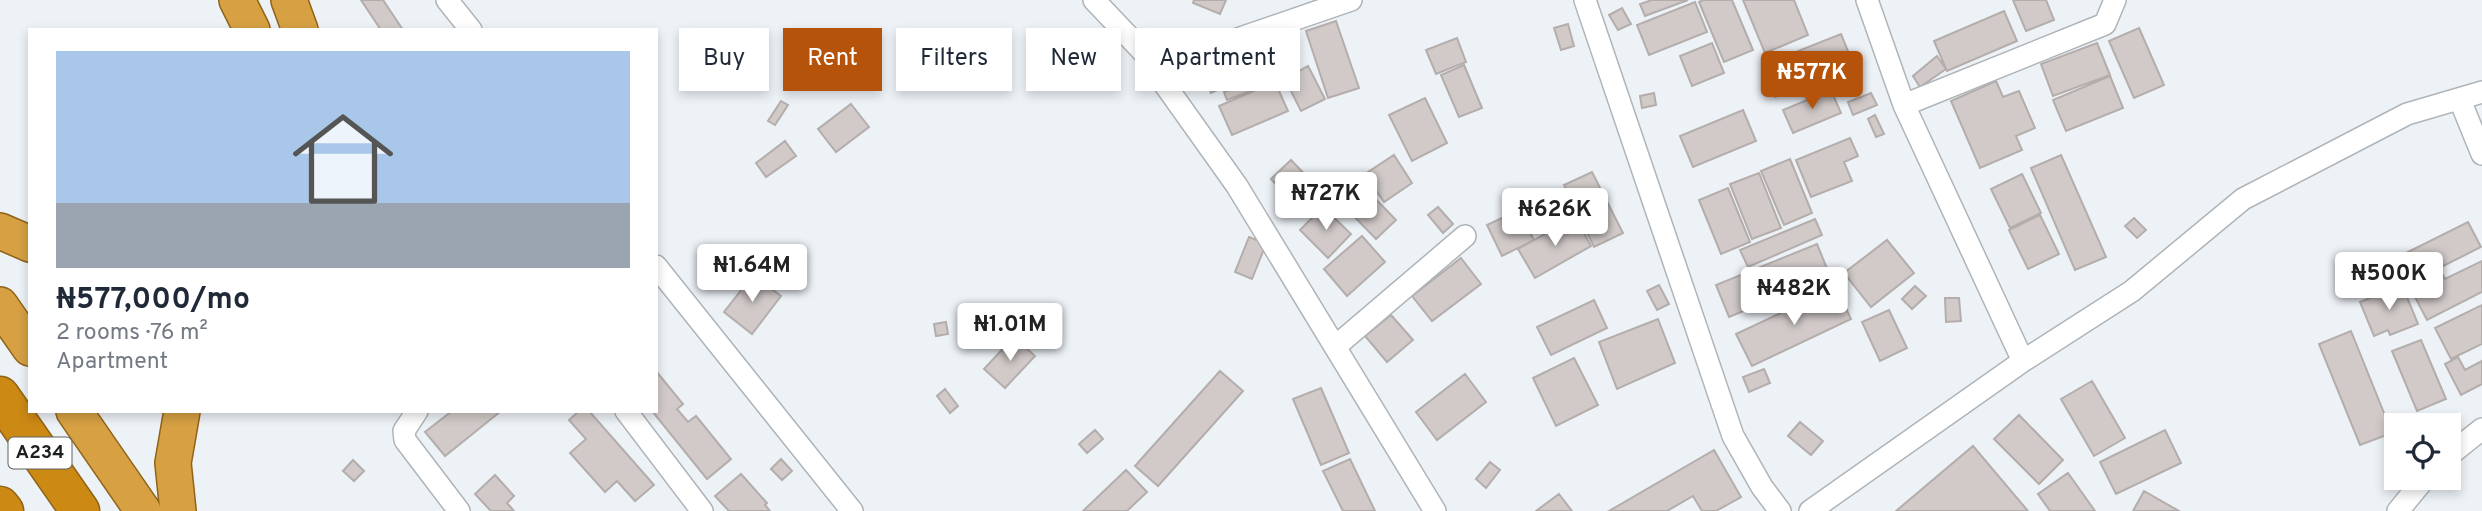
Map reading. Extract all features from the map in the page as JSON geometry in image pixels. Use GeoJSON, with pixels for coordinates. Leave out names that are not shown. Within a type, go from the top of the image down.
{"type":"FeatureCollection","features":[{"type":"Feature","properties":{"kind":"highway"},"geometry":{"type":"LineString","coordinates":[[237,0],[251,28]]}},
{"type":"Feature","properties":{"kind":"highway"},"geometry":{"type":"LineString","coordinates":[[289,0],[299,28]]}},
{"type":"Feature","properties":{"kind":"highway"},"geometry":{"type":"LineString","coordinates":[[0,232],[28,243]]}},
{"type":"Feature","properties":{"kind":"highway"},"geometry":{"type":"LineString","coordinates":[[0,305],[28,345]]}},
{"type":"Feature","properties":{"kind":"highway","name":"A234"},"geometry":{"type":"LineString","coordinates":[[0,396],[80,511]]}},
{"type":"Feature","properties":{"kind":"highway"},"geometry":{"type":"LineString","coordinates":[[75,413],[143,511]]}},
{"type":"Feature","properties":{"kind":"highway"},"geometry":{"type":"LineString","coordinates":[[178,511],[173,463],[182,413]]}},
{"type":"Feature","properties":{"kind":"highway"},"geometry":{"type":"LineString","coordinates":[[0,506],[4,511]]}},
{"type":"Feature","properties":{"kind":"street"},"geometry":{"type":"LineString","coordinates":[[447,0],[469,28]]}},
{"type":"Feature","properties":{"kind":"street"},"geometry":{"type":"LineString","coordinates":[[1094,0],[1135,43]]}},
{"type":"Feature","properties":{"kind":"street"},"geometry":{"type":"LineString","coordinates":[[1269,28],[1351,0]]}},
{"type":"Feature","properties":{"kind":"street"},"geometry":{"type":"LineString","coordinates":[[1585,0],[1733,436],[1762,488],[1780,511]]}},
{"type":"Feature","properties":{"kind":"street"},"geometry":{"type":"LineString","coordinates":[[1867,0],[1904,105],[2023,361]]}},
{"type":"Feature","properties":{"kind":"street"},"geometry":{"type":"LineString","coordinates":[[1904,105],[2105,24],[2115,0]]}},
{"type":"Feature","properties":{"kind":"street"},"geometry":{"type":"LineString","coordinates":[[1169,91],[1237,186],[1435,511]]}},
{"type":"Feature","properties":{"kind":"street"},"geometry":{"type":"LineString","coordinates":[[1810,511],[2023,361],[2132,291],[2243,199],[2407,114],[2482,92]]}},
{"type":"Feature","properties":{"kind":"street"},"geometry":{"type":"LineString","coordinates":[[2460,100],[2482,154]]}},
{"type":"Feature","properties":{"kind":"street"},"geometry":{"type":"LineString","coordinates":[[1336,346],[1465,236]]}},
{"type":"Feature","properties":{"kind":"street"},"geometry":{"type":"LineString","coordinates":[[658,269],[852,511]]}},
{"type":"Feature","properties":{"kind":"street"},"geometry":{"type":"LineString","coordinates":[[416,413],[404,431],[405,440],[459,511]]}},
{"type":"Feature","properties":{"kind":"street"},"geometry":{"type":"LineString","coordinates":[[628,413],[702,511]]}},
{"type":"Feature","properties":{"kind":"street"},"geometry":{"type":"LineString","coordinates":[[2461,446],[2482,429]]}},
{"type":"Feature","properties":{"kind":"street"},"geometry":{"type":"LineString","coordinates":[[2398,511],[2415,490]]}},
{"type":"Feature","properties":{"kind":"building"},"geometry":{"type":"Polygon","coordinates":[[[361,0],[383,0],[402,28],[380,28],[361,0]]]}},
{"type":"Feature","properties":{"kind":"building"},"geometry":{"type":"Polygon","coordinates":[[[1194,0],[1226,0],[1220,14],[1193,3],[1194,0]]]}},
{"type":"Feature","properties":{"kind":"building"},"geometry":{"type":"Polygon","coordinates":[[[1652,0],[1688,0],[1645,16],[1640,4],[1652,0]]]}},
{"type":"Feature","properties":{"kind":"building"},"geometry":{"type":"Polygon","coordinates":[[[1732,0],[1753,50],[1724,62],[1699,2],[1732,0]]]}},
{"type":"Feature","properties":{"kind":"building"},"geometry":{"type":"Polygon","coordinates":[[[1743,0],[1794,0],[1808,35],[1765,53],[1743,0]]]}},
{"type":"Feature","properties":{"kind":"building"},"geometry":{"type":"Polygon","coordinates":[[[2013,0],[2046,0],[2054,20],[2026,31],[2013,0]]]}},
{"type":"Feature","properties":{"kind":"building"},"geometry":{"type":"Polygon","coordinates":[[[1695,2],[1707,32],[1649,55],[1637,25],[1695,2]]]}},
{"type":"Feature","properties":{"kind":"building"},"geometry":{"type":"Polygon","coordinates":[[[1622,8],[1631,24],[1618,30],[1609,15],[1622,8]]]}},
{"type":"Feature","properties":{"kind":"building"},"geometry":{"type":"Polygon","coordinates":[[[2004,11],[2017,41],[1947,71],[1934,41],[2004,11]]]}},
{"type":"Feature","properties":{"kind":"building"},"geometry":{"type":"Polygon","coordinates":[[[1336,21],[1359,88],[1328,98],[1306,31],[1336,21]]]}},
{"type":"Feature","properties":{"kind":"building"},"geometry":{"type":"Polygon","coordinates":[[[1568,24],[1574,46],[1561,50],[1554,28],[1568,24]]]}},
{"type":"Feature","properties":{"kind":"building"},"geometry":{"type":"Polygon","coordinates":[[[2139,28],[2164,85],[2134,98],[2109,41],[2139,28]]]}},
{"type":"Feature","properties":{"kind":"building"},"geometry":{"type":"Polygon","coordinates":[[[1841,34],[1854,66],[1775,97],[1763,65],[1841,34]]]}},
{"type":"Feature","properties":{"kind":"building"},"geometry":{"type":"Polygon","coordinates":[[[1457,38],[1466,62],[1436,74],[1426,50],[1457,38]]]}},
{"type":"Feature","properties":{"kind":"building"},"geometry":{"type":"Polygon","coordinates":[[[1712,43],[1724,73],[1692,86],[1680,56],[1712,43]]]}},
{"type":"Feature","properties":{"kind":"building"},"geometry":{"type":"Polygon","coordinates":[[[2097,43],[2110,75],[2053,96],[2041,64],[2097,43]]]}},
{"type":"Feature","properties":{"kind":"building"},"geometry":{"type":"Polygon","coordinates":[[[1937,56],[1946,69],[1920,87],[1913,76],[1937,56]]]}},
{"type":"Feature","properties":{"kind":"building"},"geometry":{"type":"Polygon","coordinates":[[[1464,65],[1482,108],[1459,117],[1441,75],[1464,65]]]}},
{"type":"Feature","properties":{"kind":"building"},"geometry":{"type":"Polygon","coordinates":[[[1308,66],[1325,99],[1301,111],[1291,91],[1300,91],[1300,70],[1308,66]]]}},
{"type":"Feature","properties":{"kind":"building"},"geometry":{"type":"Polygon","coordinates":[[[2110,76],[2123,108],[2066,131],[2053,100],[2110,76]]]}},
{"type":"Feature","properties":{"kind":"building"},"geometry":{"type":"Polygon","coordinates":[[[1996,81],[2003,97],[2019,91],[2035,128],[2016,136],[2022,150],[1980,168],[1951,101],[1996,81]]]}},
{"type":"Feature","properties":{"kind":"building"},"geometry":{"type":"Polygon","coordinates":[[[1831,90],[1841,113],[1793,133],[1783,110],[1831,90]]]}},
{"type":"Feature","properties":{"kind":"building"},"geometry":{"type":"Polygon","coordinates":[[[1227,91],[1251,91],[1227,100],[1224,92],[1227,91]]]}},
{"type":"Feature","properties":{"kind":"building"},"geometry":{"type":"Polygon","coordinates":[[[1254,91],[1279,91],[1288,111],[1232,135],[1219,106],[1254,91]]]}},
{"type":"Feature","properties":{"kind":"building"},"geometry":{"type":"Polygon","coordinates":[[[1654,93],[1656,105],[1642,108],[1640,96],[1654,93]]]}},
{"type":"Feature","properties":{"kind":"building"},"geometry":{"type":"Polygon","coordinates":[[[1871,93],[1877,105],[1853,115],[1848,102],[1871,93]]]}},
{"type":"Feature","properties":{"kind":"building"},"geometry":{"type":"Polygon","coordinates":[[[1425,98],[1447,143],[1412,161],[1389,115],[1425,98]]]}},
{"type":"Feature","properties":{"kind":"building"},"geometry":{"type":"Polygon","coordinates":[[[781,101],[788,105],[775,125],[768,121],[781,101]]]}},
{"type":"Feature","properties":{"kind":"building"},"geometry":{"type":"Polygon","coordinates":[[[851,104],[869,127],[836,152],[818,129],[851,104]]]}},
{"type":"Feature","properties":{"kind":"building"},"geometry":{"type":"Polygon","coordinates":[[[1743,110],[1756,141],[1693,167],[1680,136],[1743,110]]]}},
{"type":"Feature","properties":{"kind":"building"},"geometry":{"type":"Polygon","coordinates":[[[1875,115],[1884,134],[1876,137],[1868,119],[1875,115]]]}},
{"type":"Feature","properties":{"kind":"building"},"geometry":{"type":"Polygon","coordinates":[[[1850,138],[1858,156],[1844,162],[1852,181],[1811,197],[1796,160],[1850,138]]]}},
{"type":"Feature","properties":{"kind":"building"},"geometry":{"type":"Polygon","coordinates":[[[785,141],[796,156],[766,177],[756,163],[785,141]]]}},
{"type":"Feature","properties":{"kind":"building"},"geometry":{"type":"Polygon","coordinates":[[[1394,155],[1412,183],[1384,202],[1365,174],[1394,155]]]}},
{"type":"Feature","properties":{"kind":"building"},"geometry":{"type":"Polygon","coordinates":[[[2061,155],[2106,257],[2075,270],[2031,168],[2061,155]]]}},
{"type":"Feature","properties":{"kind":"building"},"geometry":{"type":"Polygon","coordinates":[[[1790,159],[1812,213],[1784,225],[1761,171],[1790,159]]]}},
{"type":"Feature","properties":{"kind":"building"},"geometry":{"type":"Polygon","coordinates":[[[1291,160],[1314,184],[1294,203],[1271,179],[1291,160]]]}},
{"type":"Feature","properties":{"kind":"building"},"geometry":{"type":"Polygon","coordinates":[[[1592,172],[1623,233],[1594,247],[1564,185],[1592,172]]]}},
{"type":"Feature","properties":{"kind":"building"},"geometry":{"type":"Polygon","coordinates":[[[1759,173],[1781,228],[1752,239],[1730,184],[1759,173]]]}},
{"type":"Feature","properties":{"kind":"building"},"geometry":{"type":"Polygon","coordinates":[[[2022,174],[2041,213],[2010,228],[1991,189],[2022,174]]]}},
{"type":"Feature","properties":{"kind":"building"},"geometry":{"type":"Polygon","coordinates":[[[1365,188],[1396,220],[1376,239],[1345,207],[1365,188]]]}},
{"type":"Feature","properties":{"kind":"building"},"geometry":{"type":"Polygon","coordinates":[[[1728,188],[1750,242],[1721,254],[1699,200],[1728,188]]]}},
{"type":"Feature","properties":{"kind":"building"},"geometry":{"type":"Polygon","coordinates":[[[1323,207],[1351,234],[1328,258],[1300,230],[1323,207]]]}},
{"type":"Feature","properties":{"kind":"building"},"geometry":{"type":"Polygon","coordinates":[[[1438,207],[1453,224],[1443,233],[1428,215],[1438,207]]]}},
{"type":"Feature","properties":{"kind":"building"},"geometry":{"type":"Polygon","coordinates":[[[1519,210],[1534,240],[1502,256],[1487,225],[1519,210]]]}},
{"type":"Feature","properties":{"kind":"building"},"geometry":{"type":"Polygon","coordinates":[[[2040,215],[2059,254],[2028,269],[2009,230],[2040,215]]]}},
{"type":"Feature","properties":{"kind":"building"},"geometry":{"type":"Polygon","coordinates":[[[1575,217],[1591,246],[1535,278],[1518,249],[1575,217]]]}},
{"type":"Feature","properties":{"kind":"building"},"geometry":{"type":"Polygon","coordinates":[[[2134,218],[2146,230],[2137,238],[2125,226],[2134,218]]]}},
{"type":"Feature","properties":{"kind":"building"},"geometry":{"type":"Polygon","coordinates":[[[1815,219],[1822,235],[1748,267],[1740,250],[1815,219]]]}},
{"type":"Feature","properties":{"kind":"building"},"geometry":{"type":"Polygon","coordinates":[[[2468,222],[2481,247],[2439,268],[2445,279],[2482,261],[2482,292],[2427,320],[2414,295],[2423,291],[2404,254],[2468,222]]]}},
{"type":"Feature","properties":{"kind":"building"},"geometry":{"type":"Polygon","coordinates":[[[1362,236],[1385,262],[1347,296],[1324,269],[1362,236]]]}},
{"type":"Feature","properties":{"kind":"building"},"geometry":{"type":"Polygon","coordinates":[[[1249,237],[1266,244],[1252,279],[1235,272],[1249,237]]]}},
{"type":"Feature","properties":{"kind":"building"},"geometry":{"type":"Polygon","coordinates":[[[1887,240],[1914,273],[1871,307],[1844,273],[1887,240]]]}},
{"type":"Feature","properties":{"kind":"building"},"geometry":{"type":"Polygon","coordinates":[[[1817,244],[1830,276],[1729,317],[1716,285],[1817,244]]]}},
{"type":"Feature","properties":{"kind":"building"},"geometry":{"type":"Polygon","coordinates":[[[1461,258],[1481,284],[1432,321],[1412,296],[1461,258]]]}},
{"type":"Feature","properties":{"kind":"building"},"geometry":{"type":"Polygon","coordinates":[[[753,275],[781,296],[752,334],[724,312],[753,275]]]}},
{"type":"Feature","properties":{"kind":"building"},"geometry":{"type":"Polygon","coordinates":[[[1659,285],[1669,304],[1657,310],[1647,291],[1659,285]]]}},
{"type":"Feature","properties":{"kind":"building"},"geometry":{"type":"Polygon","coordinates":[[[2402,285],[2418,324],[2390,335],[2388,330],[2374,336],[2360,302],[2402,285]]]}},
{"type":"Feature","properties":{"kind":"building"},"geometry":{"type":"Polygon","coordinates":[[[1915,286],[1926,296],[1912,309],[1902,299],[1915,286]]]}},
{"type":"Feature","properties":{"kind":"building"},"geometry":{"type":"Polygon","coordinates":[[[1836,287],[1851,319],[1752,366],[1736,334],[1836,287]]]}},
{"type":"Feature","properties":{"kind":"building"},"geometry":{"type":"Polygon","coordinates":[[[1945,298],[1959,298],[1961,321],[1946,322],[1945,298]]]}},
{"type":"Feature","properties":{"kind":"building"},"geometry":{"type":"Polygon","coordinates":[[[1594,300],[1607,328],[1551,355],[1537,327],[1594,300]]]}},
{"type":"Feature","properties":{"kind":"building"},"geometry":{"type":"Polygon","coordinates":[[[2482,305],[2482,344],[2451,359],[2435,328],[2482,305]]]}},
{"type":"Feature","properties":{"kind":"building"},"geometry":{"type":"Polygon","coordinates":[[[985,309],[991,316],[965,336],[960,330],[985,309]]]}},
{"type":"Feature","properties":{"kind":"building"},"geometry":{"type":"Polygon","coordinates":[[[1889,310],[1907,348],[1880,361],[1862,322],[1889,310]]]}},
{"type":"Feature","properties":{"kind":"building"},"geometry":{"type":"Polygon","coordinates":[[[1391,315],[1413,340],[1387,362],[1365,336],[1391,315]]]}},
{"type":"Feature","properties":{"kind":"building"},"geometry":{"type":"Polygon","coordinates":[[[1658,319],[1675,363],[1617,389],[1599,342],[1658,319]]]}},
{"type":"Feature","properties":{"kind":"building"},"geometry":{"type":"Polygon","coordinates":[[[946,322],[948,334],[936,336],[934,324],[946,322]]]}},
{"type":"Feature","properties":{"kind":"building"},"geometry":{"type":"Polygon","coordinates":[[[2351,331],[2384,413],[2384,436],[2360,445],[2319,344],[2351,331]]]}},
{"type":"Feature","properties":{"kind":"building"},"geometry":{"type":"Polygon","coordinates":[[[1014,337],[1035,356],[1005,388],[984,369],[1014,337]]]}},
{"type":"Feature","properties":{"kind":"building"},"geometry":{"type":"Polygon","coordinates":[[[2421,340],[2446,399],[2417,411],[2392,351],[2421,340]]]}},
{"type":"Feature","properties":{"kind":"building"},"geometry":{"type":"Polygon","coordinates":[[[2458,357],[2465,370],[2482,361],[2482,384],[2461,395],[2445,364],[2458,357]]]}},
{"type":"Feature","properties":{"kind":"building"},"geometry":{"type":"Polygon","coordinates":[[[1574,358],[1598,405],[1556,426],[1533,378],[1574,358]]]}},
{"type":"Feature","properties":{"kind":"building"},"geometry":{"type":"Polygon","coordinates":[[[1764,369],[1770,383],[1749,392],[1743,377],[1764,369]]]}},
{"type":"Feature","properties":{"kind":"building"},"geometry":{"type":"Polygon","coordinates":[[[1220,371],[1243,391],[1158,486],[1135,466],[1220,371]]]}},
{"type":"Feature","properties":{"kind":"building"},"geometry":{"type":"Polygon","coordinates":[[[658,373],[683,404],[677,409],[688,422],[696,416],[731,459],[707,479],[654,413],[658,413],[658,373]]]}},
{"type":"Feature","properties":{"kind":"building"},"geometry":{"type":"Polygon","coordinates":[[[1465,374],[1486,402],[1437,440],[1416,412],[1465,374]]]}},
{"type":"Feature","properties":{"kind":"building"},"geometry":{"type":"Polygon","coordinates":[[[2092,381],[2125,438],[2094,456],[2061,399],[2092,381]]]}},
{"type":"Feature","properties":{"kind":"building"},"geometry":{"type":"Polygon","coordinates":[[[1321,388],[1349,453],[1321,465],[1293,399],[1321,388]]]}},
{"type":"Feature","properties":{"kind":"building"},"geometry":{"type":"Polygon","coordinates":[[[945,389],[958,406],[950,413],[937,396],[945,389]]]}},
{"type":"Feature","properties":{"kind":"building"},"geometry":{"type":"Polygon","coordinates":[[[449,413],[499,413],[445,456],[425,432],[449,413]]]}},
{"type":"Feature","properties":{"kind":"building"},"geometry":{"type":"Polygon","coordinates":[[[577,413],[591,413],[654,485],[635,501],[617,481],[605,492],[570,453],[586,439],[569,420],[577,413]]]}},
{"type":"Feature","properties":{"kind":"building"},"geometry":{"type":"Polygon","coordinates":[[[2019,415],[2063,460],[2039,484],[1994,439],[2019,415]]]}},
{"type":"Feature","properties":{"kind":"building"},"geometry":{"type":"Polygon","coordinates":[[[1800,422],[1823,441],[1811,455],[1788,436],[1800,422]]]}},
{"type":"Feature","properties":{"kind":"building"},"geometry":{"type":"Polygon","coordinates":[[[1095,430],[1103,439],[1087,453],[1079,444],[1095,430]]]}},
{"type":"Feature","properties":{"kind":"building"},"geometry":{"type":"Polygon","coordinates":[[[2165,430],[2181,463],[2116,494],[2100,462],[2165,430]]]}},
{"type":"Feature","properties":{"kind":"building"},"geometry":{"type":"Polygon","coordinates":[[[1973,446],[2028,511],[1896,511],[1973,446]]]}},
{"type":"Feature","properties":{"kind":"building"},"geometry":{"type":"Polygon","coordinates":[[[1714,450],[1741,497],[1716,511],[1702,511],[1693,496],[1667,511],[1609,511],[1714,450]]]}},
{"type":"Feature","properties":{"kind":"building"},"geometry":{"type":"Polygon","coordinates":[[[781,459],[792,471],[782,480],[771,469],[781,459]]]}},
{"type":"Feature","properties":{"kind":"building"},"geometry":{"type":"Polygon","coordinates":[[[1350,459],[1375,511],[1343,511],[1323,471],[1350,459]]]}},
{"type":"Feature","properties":{"kind":"building"},"geometry":{"type":"Polygon","coordinates":[[[353,460],[364,471],[354,481],[343,471],[353,460]]]}},
{"type":"Feature","properties":{"kind":"building"},"geometry":{"type":"Polygon","coordinates":[[[1490,462],[1500,470],[1486,488],[1476,479],[1490,462]]]}},
{"type":"Feature","properties":{"kind":"building"},"geometry":{"type":"Polygon","coordinates":[[[1126,470],[1147,492],[1127,511],[1083,511],[1126,470]]]}},
{"type":"Feature","properties":{"kind":"building"},"geometry":{"type":"Polygon","coordinates":[[[2068,473],[2095,511],[2050,511],[2038,494],[2068,473]]]}},
{"type":"Feature","properties":{"kind":"building"},"geometry":{"type":"Polygon","coordinates":[[[741,474],[767,503],[765,505],[770,511],[729,511],[715,496],[741,474]]]}},
{"type":"Feature","properties":{"kind":"building"},"geometry":{"type":"Polygon","coordinates":[[[495,475],[514,496],[507,503],[514,511],[491,511],[475,494],[495,475]]]}},
{"type":"Feature","properties":{"kind":"building"},"geometry":{"type":"Polygon","coordinates":[[[2144,491],[2179,511],[2133,511],[2144,491]]]}},
{"type":"Feature","properties":{"kind":"building"},"geometry":{"type":"Polygon","coordinates":[[[1559,494],[1572,511],[1536,511],[1559,494]]]}}]}
